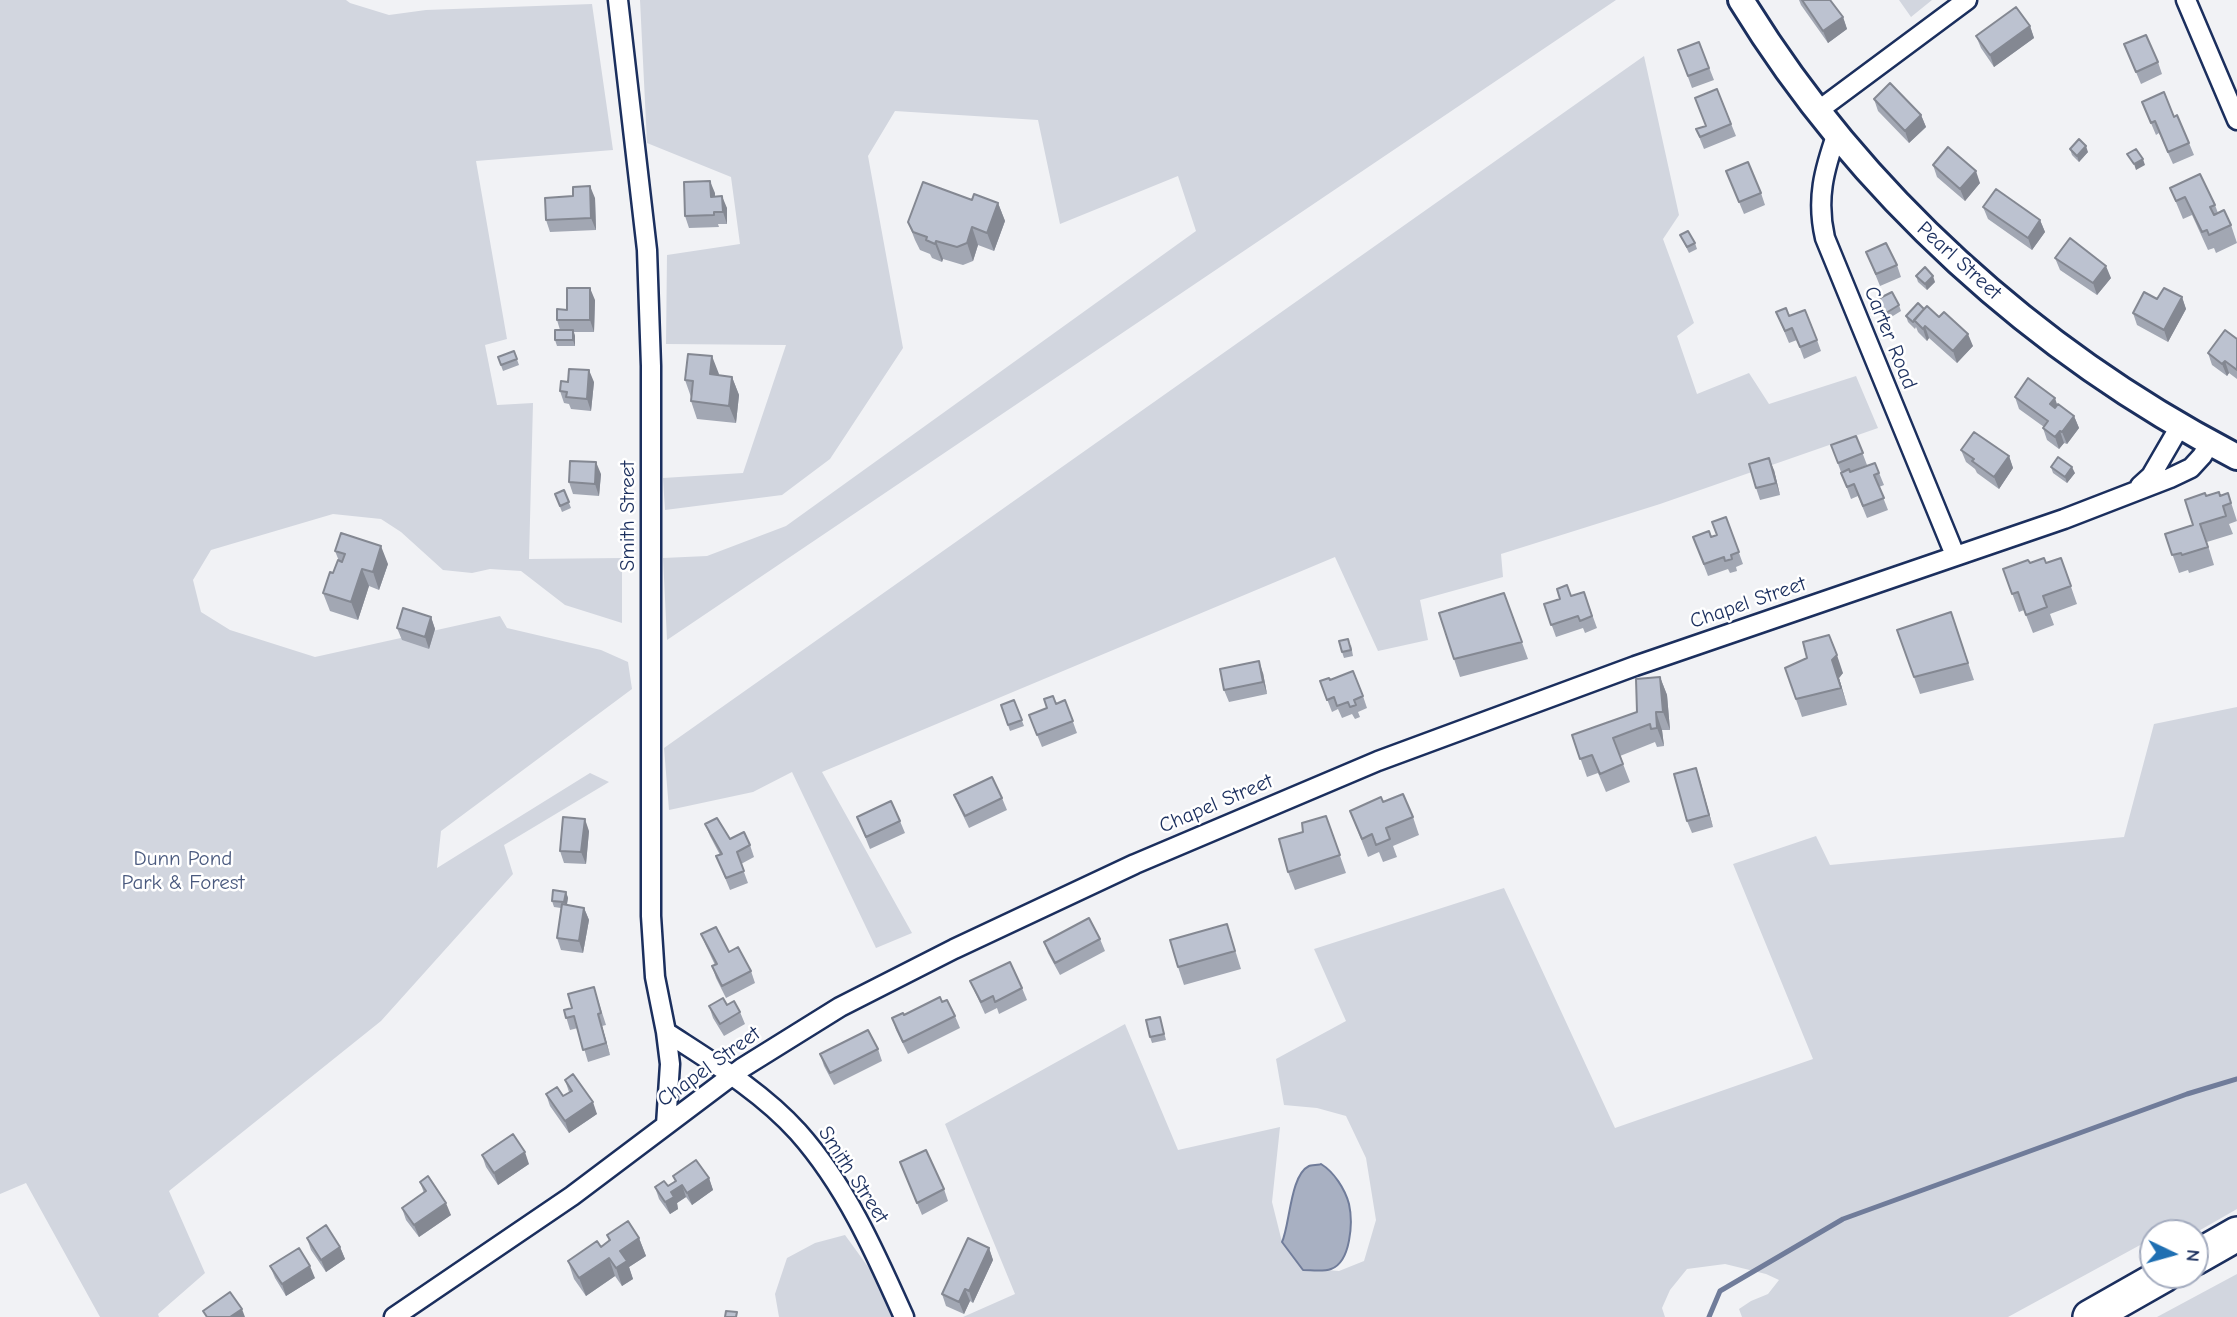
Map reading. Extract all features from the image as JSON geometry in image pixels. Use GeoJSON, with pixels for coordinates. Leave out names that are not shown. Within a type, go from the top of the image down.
{"type":"FeatureCollection","features":[{"type":"Feature","properties":{"kind":"highway"},"geometry":{"type":"LineString","coordinates":[[2209,1250],[2237,1234]]}},
{"type":"Feature","properties":{"kind":"highway"},"geometry":{"type":"LineString","coordinates":[[2090,1317],[2139,1289]]}},
{"type":"Feature","properties":{"kind":"main road","name":"Pearl Street"},"geometry":{"type":"LineString","coordinates":[[1741,0],[1773,49],[1837,133],[1914,219],[1989,289],[2117,386],[2180,426],[2237,457]]}},
{"type":"Feature","properties":{"kind":"street","name":"Smith Street"},"geometry":{"type":"LineString","coordinates":[[618,0],[647,250],[652,366],[650,915],[655,976],[666,1032],[670,1079],[666,1125]]}},
{"type":"Feature","properties":{"kind":"street"},"geometry":{"type":"LineString","coordinates":[[1819,110],[1967,0]]}},
{"type":"Feature","properties":{"kind":"street"},"geometry":{"type":"LineString","coordinates":[[2186,0],[2237,120]]}},
{"type":"Feature","properties":{"kind":"street","name":"Carter Road"},"geometry":{"type":"LineString","coordinates":[[1837,133],[1827,162],[1821,197],[1820,218],[1825,238],[1955,555]]}},
{"type":"Feature","properties":{"kind":"street","name":"Chapel Street"},"geometry":{"type":"LineString","coordinates":[[2134,491],[2151,476],[2180,426]]}},
{"type":"Feature","properties":{"kind":"street","name":"Chapel Street"},"geometry":{"type":"LineString","coordinates":[[394,1317],[542,1216],[732,1075],[840,1007],[908,972],[1135,864],[1378,761],[1498,716],[2064,519],[2191,468],[2210,443]]}},
{"type":"Feature","properties":{"kind":"street","name":"Smith Street"},"geometry":{"type":"LineString","coordinates":[[666,1032],[732,1075],[783,1118],[816,1155],[851,1206],[874,1248],[904,1317]]}},
{"type":"Feature","properties":{"kind":"green space","name":"Dunn Pond Park & Forest"},"geometry":{"type":"Polygon","coordinates":[[[0,0],[346,0],[389,15],[426,10],[592,4],[613,150],[476,161],[507,339],[485,345],[497,405],[533,403],[529,559],[622,558],[622,623],[565,605],[521,571],[490,569],[472,573],[443,570],[401,532],[381,519],[333,514],[211,550],[193,580],[201,612],[230,630],[315,657],[500,616],[507,628],[601,650],[628,662],[632,689],[441,831],[437,868],[590,773],[609,782],[504,845],[513,874],[381,1021],[169,1191],[205,1273],[158,1314],[159,1317],[100,1317],[26,1183],[0,1194],[0,0]]]}},
{"type":"Feature","properties":{"kind":"green space"},"geometry":{"type":"Polygon","coordinates":[[[640,0],[1616,0],[667,640],[663,558],[707,556],[786,526],[1196,231],[1178,176],[1060,224],[1038,120],[895,111],[868,156],[903,348],[830,459],[782,495],[665,510],[663,478],[743,473],[786,345],[666,344],[667,255],[740,244],[731,177],[647,143],[640,0]]]}},
{"type":"Feature","properties":{"kind":"green space"},"geometry":{"type":"Polygon","coordinates":[[[1899,0],[1932,0],[1911,17],[1899,0]]]}},
{"type":"Feature","properties":{"kind":"green space"},"geometry":{"type":"Polygon","coordinates":[[[1644,56],[1679,215],[1663,239],[1694,323],[1677,336],[1697,394],[1749,373],[1769,404],[1856,376],[1878,428],[1660,504],[1501,554],[1503,577],[1420,600],[1428,640],[1378,651],[1335,557],[822,772],[912,933],[876,948],[792,772],[753,792],[669,810],[664,748],[1644,56]]]}},
{"type":"Feature","properties":{"kind":"green space"},"geometry":{"type":"Polygon","coordinates":[[[2237,707],[2237,1209],[2209,1225],[2209,1219],[2139,1219],[2139,1246],[2008,1317],[1742,1317],[1739,1309],[1768,1294],[1779,1280],[1725,1264],[1687,1269],[1670,1290],[1662,1308],[1665,1317],[963,1317],[1015,1294],[945,1124],[1125,1024],[1178,1150],[1280,1127],[1272,1202],[1282,1242],[1303,1268],[1339,1271],[1364,1261],[1376,1220],[1366,1158],[1346,1116],[1317,1108],[1284,1105],[1276,1059],[1346,1021],[1314,949],[1504,888],[1615,1128],[1813,1059],[1733,864],[1816,836],[1830,865],[2124,837],[2154,724],[2237,707]]]}},
{"type":"Feature","properties":{"kind":"green space"},"geometry":{"type":"Polygon","coordinates":[[[845,1235],[874,1275],[895,1317],[779,1317],[775,1294],[787,1258],[815,1243],[845,1235]]]}},
{"type":"Feature","properties":{"kind":"green space"},"geometry":{"type":"Polygon","coordinates":[[[2237,1274],[2237,1317],[2157,1317],[2237,1274]]]}},
{"type":"Feature","properties":{"kind":"water"},"geometry":{"type":"Polygon","coordinates":[[[1321,1164],[1335,1176],[1347,1198],[1351,1221],[1349,1241],[1338,1265],[1324,1270],[1303,1270],[1282,1242],[1298,1179],[1309,1166],[1321,1164]]]}},
{"type":"Feature","properties":{"kind":"building"},"geometry":{"type":"Polygon","coordinates":[[[1802,0],[1830,0],[1843,17],[1823,31],[1802,0]]]}},
{"type":"Feature","properties":{"kind":"building"},"geometry":{"type":"Polygon","coordinates":[[[2016,7],[2030,26],[1990,55],[1976,36],[2016,7]]]}},
{"type":"Feature","properties":{"kind":"building"},"geometry":{"type":"Polygon","coordinates":[[[2146,35],[2158,62],[2136,72],[2124,44],[2146,35]]]}},
{"type":"Feature","properties":{"kind":"building"},"geometry":{"type":"Polygon","coordinates":[[[1699,42],[1709,68],[1688,76],[1678,50],[1699,42]]]}},
{"type":"Feature","properties":{"kind":"building"},"geometry":{"type":"Polygon","coordinates":[[[1890,83],[1921,115],[1905,131],[1874,99],[1890,83]]]}},
{"type":"Feature","properties":{"kind":"building"},"geometry":{"type":"Polygon","coordinates":[[[1717,89],[1731,124],[1700,137],[1696,129],[1706,126],[1695,98],[1717,89]]]}},
{"type":"Feature","properties":{"kind":"building"},"geometry":{"type":"Polygon","coordinates":[[[2164,92],[2189,143],[2168,152],[2155,121],[2151,123],[2142,102],[2164,92]]]}},
{"type":"Feature","properties":{"kind":"building"},"geometry":{"type":"Polygon","coordinates":[[[2079,139],[2086,146],[2077,156],[2070,149],[2079,139]]]}},
{"type":"Feature","properties":{"kind":"building"},"geometry":{"type":"Polygon","coordinates":[[[1948,147],[1976,171],[1960,189],[1933,165],[1948,147]]]}},
{"type":"Feature","properties":{"kind":"building"},"geometry":{"type":"Polygon","coordinates":[[[2136,149],[2143,159],[2134,164],[2127,154],[2136,149]]]}},
{"type":"Feature","properties":{"kind":"building"},"geometry":{"type":"Polygon","coordinates":[[[1748,162],[1761,193],[1739,202],[1726,171],[1748,162]]]}},
{"type":"Feature","properties":{"kind":"building"},"geometry":{"type":"Polygon","coordinates":[[[2200,174],[2215,205],[2210,207],[2214,215],[2224,210],[2231,225],[2209,235],[2207,230],[2202,232],[2185,197],[2176,201],[2170,188],[2200,174]]]}},
{"type":"Feature","properties":{"kind":"building"},"geometry":{"type":"Polygon","coordinates":[[[710,181],[711,197],[722,196],[723,212],[685,216],[684,182],[710,181]]]}},
{"type":"Feature","properties":{"kind":"building"},"geometry":{"type":"Polygon","coordinates":[[[923,182],[972,200],[974,194],[998,203],[987,233],[972,227],[967,243],[957,247],[936,241],[935,244],[926,240],[927,237],[913,232],[908,222],[923,182]]]}},
{"type":"Feature","properties":{"kind":"building"},"geometry":{"type":"Polygon","coordinates":[[[590,186],[591,218],[546,220],[545,198],[573,196],[573,187],[590,186]]]}},
{"type":"Feature","properties":{"kind":"building"},"geometry":{"type":"Polygon","coordinates":[[[1996,189],[2040,220],[2028,238],[1983,207],[1996,189]]]}},
{"type":"Feature","properties":{"kind":"building"},"geometry":{"type":"Polygon","coordinates":[[[1688,231],[1695,243],[1687,247],[1680,235],[1688,231]]]}},
{"type":"Feature","properties":{"kind":"building"},"geometry":{"type":"Polygon","coordinates":[[[2070,238],[2106,266],[2093,283],[2055,258],[2070,238]]]}},
{"type":"Feature","properties":{"kind":"building"},"geometry":{"type":"Polygon","coordinates":[[[1886,243],[1897,265],[1876,274],[1866,252],[1886,243]]]}},
{"type":"Feature","properties":{"kind":"building"},"geometry":{"type":"Polygon","coordinates":[[[1925,267],[1933,276],[1925,284],[1916,276],[1925,267]]]}},
{"type":"Feature","properties":{"kind":"building"},"geometry":{"type":"Polygon","coordinates":[[[567,288],[590,288],[590,320],[557,320],[557,309],[567,310],[567,288]]]}},
{"type":"Feature","properties":{"kind":"building"},"geometry":{"type":"Polygon","coordinates":[[[2164,288],[2182,297],[2164,330],[2133,313],[2144,292],[2157,299],[2164,288]]]}},
{"type":"Feature","properties":{"kind":"building"},"geometry":{"type":"Polygon","coordinates":[[[1892,292],[1899,305],[1886,313],[1878,299],[1892,292]]]}},
{"type":"Feature","properties":{"kind":"building"},"geometry":{"type":"Polygon","coordinates":[[[1918,303],[1924,309],[1913,322],[1906,316],[1918,303]]]}},
{"type":"Feature","properties":{"kind":"building"},"geometry":{"type":"Polygon","coordinates":[[[1927,306],[1939,317],[1944,312],[1968,334],[1953,351],[1925,326],[1923,329],[1914,320],[1927,306]]]}},
{"type":"Feature","properties":{"kind":"building"},"geometry":{"type":"Polygon","coordinates":[[[1786,308],[1789,316],[1805,310],[1817,340],[1800,347],[1792,328],[1785,331],[1776,312],[1786,308]]]}},
{"type":"Feature","properties":{"kind":"building"},"geometry":{"type":"Polygon","coordinates":[[[555,330],[573,330],[573,340],[555,340],[555,330]]]}},
{"type":"Feature","properties":{"kind":"building"},"geometry":{"type":"Polygon","coordinates":[[[2225,330],[2237,339],[2237,370],[2225,361],[2222,364],[2208,353],[2225,330]]]}},
{"type":"Feature","properties":{"kind":"building"},"geometry":{"type":"Polygon","coordinates":[[[514,351],[517,359],[501,365],[498,357],[514,351]]]}},
{"type":"Feature","properties":{"kind":"building"},"geometry":{"type":"Polygon","coordinates":[[[688,354],[712,356],[710,374],[732,377],[729,406],[691,401],[693,381],[685,380],[688,354]]]}},
{"type":"Feature","properties":{"kind":"building"},"geometry":{"type":"Polygon","coordinates":[[[569,369],[589,370],[587,399],[566,397],[567,392],[560,391],[561,381],[568,382],[569,369]]]}},
{"type":"Feature","properties":{"kind":"building"},"geometry":{"type":"Polygon","coordinates":[[[2028,378],[2055,398],[2050,404],[2055,408],[2058,404],[2074,416],[2055,437],[2043,428],[2048,421],[2015,397],[2028,378]]]}},
{"type":"Feature","properties":{"kind":"building"},"geometry":{"type":"Polygon","coordinates":[[[1974,432],[2009,456],[1994,477],[1961,450],[1974,432]]]}},
{"type":"Feature","properties":{"kind":"building"},"geometry":{"type":"Polygon","coordinates":[[[1856,436],[1863,453],[1838,463],[1831,445],[1856,436]]]}},
{"type":"Feature","properties":{"kind":"building"},"geometry":{"type":"Polygon","coordinates":[[[2058,457],[2072,467],[2065,477],[2051,467],[2058,457]]]}},
{"type":"Feature","properties":{"kind":"building"},"geometry":{"type":"Polygon","coordinates":[[[1769,458],[1776,483],[1756,488],[1749,464],[1769,458]]]}},
{"type":"Feature","properties":{"kind":"building"},"geometry":{"type":"Polygon","coordinates":[[[570,461],[596,462],[595,484],[569,482],[570,461]]]}},
{"type":"Feature","properties":{"kind":"building"},"geometry":{"type":"Polygon","coordinates":[[[1875,463],[1879,473],[1874,475],[1884,498],[1863,506],[1854,484],[1847,487],[1841,473],[1875,463]]]}},
{"type":"Feature","properties":{"kind":"building"},"geometry":{"type":"Polygon","coordinates":[[[564,490],[569,502],[560,506],[555,494],[564,490]]]}},
{"type":"Feature","properties":{"kind":"building"},"geometry":{"type":"Polygon","coordinates":[[[2219,492],[2220,496],[2228,493],[2231,503],[2223,506],[2226,516],[2200,524],[2208,547],[2182,555],[2172,555],[2165,534],[2193,525],[2185,500],[2205,493],[2206,496],[2219,492]]]}},
{"type":"Feature","properties":{"kind":"building"},"geometry":{"type":"Polygon","coordinates":[[[1726,517],[1739,552],[1731,555],[1732,559],[1725,561],[1724,557],[1704,564],[1693,537],[1709,531],[1711,537],[1717,535],[1712,522],[1726,517]]]}},
{"type":"Feature","properties":{"kind":"building"},"geometry":{"type":"Polygon","coordinates":[[[341,533],[381,546],[373,572],[362,569],[351,602],[323,593],[330,572],[333,573],[338,560],[342,562],[345,554],[335,551],[341,533]]]}},
{"type":"Feature","properties":{"kind":"building"},"geometry":{"type":"Polygon","coordinates":[[[2044,558],[2046,563],[2061,558],[2071,586],[2043,596],[2047,607],[2026,615],[2018,592],[2012,594],[2003,569],[2028,560],[2030,563],[2044,558]]]}},
{"type":"Feature","properties":{"kind":"building"},"geometry":{"type":"Polygon","coordinates":[[[1567,585],[1571,596],[1584,592],[1592,616],[1580,621],[1578,616],[1551,625],[1544,604],[1560,599],[1557,589],[1567,585]]]}},
{"type":"Feature","properties":{"kind":"building"},"geometry":{"type":"Polygon","coordinates":[[[1504,593],[1522,642],[1454,659],[1439,613],[1504,593]]]}},
{"type":"Feature","properties":{"kind":"building"},"geometry":{"type":"Polygon","coordinates":[[[403,608],[431,617],[425,637],[397,628],[403,608]]]}},
{"type":"Feature","properties":{"kind":"building"},"geometry":{"type":"Polygon","coordinates":[[[1951,612],[1968,663],[1914,677],[1897,630],[1951,612]]]}},
{"type":"Feature","properties":{"kind":"building"},"geometry":{"type":"Polygon","coordinates":[[[1829,635],[1837,655],[1832,660],[1841,688],[1796,699],[1785,668],[1807,658],[1803,642],[1829,635]]]}},
{"type":"Feature","properties":{"kind":"building"},"geometry":{"type":"Polygon","coordinates":[[[1348,639],[1351,650],[1342,652],[1339,641],[1348,639]]]}},
{"type":"Feature","properties":{"kind":"building"},"geometry":{"type":"Polygon","coordinates":[[[1259,661],[1263,682],[1224,690],[1220,669],[1259,661]]]}},
{"type":"Feature","properties":{"kind":"building"},"geometry":{"type":"Polygon","coordinates":[[[1353,671],[1363,696],[1354,700],[1356,705],[1350,707],[1348,702],[1337,706],[1334,697],[1327,700],[1320,681],[1353,671]]]}},
{"type":"Feature","properties":{"kind":"building"},"geometry":{"type":"Polygon","coordinates":[[[1660,677],[1663,712],[1656,712],[1657,728],[1651,729],[1650,724],[1613,738],[1623,764],[1600,774],[1592,755],[1580,759],[1572,735],[1637,712],[1636,679],[1660,677]]]}},
{"type":"Feature","properties":{"kind":"building"},"geometry":{"type":"Polygon","coordinates":[[[1053,696],[1056,704],[1065,700],[1073,721],[1037,735],[1029,715],[1047,708],[1044,699],[1053,696]]]}},
{"type":"Feature","properties":{"kind":"building"},"geometry":{"type":"Polygon","coordinates":[[[1014,700],[1022,720],[1008,725],[1001,705],[1014,700]]]}},
{"type":"Feature","properties":{"kind":"building"},"geometry":{"type":"Polygon","coordinates":[[[1696,768],[1709,815],[1687,821],[1674,774],[1696,768]]]}},
{"type":"Feature","properties":{"kind":"building"},"geometry":{"type":"Polygon","coordinates":[[[992,777],[1002,798],[965,816],[954,795],[992,777]]]}},
{"type":"Feature","properties":{"kind":"building"},"geometry":{"type":"Polygon","coordinates":[[[1403,794],[1413,817],[1386,828],[1390,839],[1376,845],[1372,834],[1362,839],[1350,811],[1381,797],[1383,802],[1403,794]]]}},
{"type":"Feature","properties":{"kind":"building"},"geometry":{"type":"Polygon","coordinates":[[[891,801],[900,821],[866,837],[857,817],[891,801]]]}},
{"type":"Feature","properties":{"kind":"building"},"geometry":{"type":"Polygon","coordinates":[[[1326,816],[1340,855],[1288,872],[1279,839],[1303,832],[1302,823],[1326,816]]]}},
{"type":"Feature","properties":{"kind":"building"},"geometry":{"type":"Polygon","coordinates":[[[563,817],[585,819],[581,852],[560,851],[563,817]]]}},
{"type":"Feature","properties":{"kind":"building"},"geometry":{"type":"Polygon","coordinates":[[[717,818],[730,839],[744,832],[750,845],[737,852],[744,871],[726,878],[716,856],[722,854],[705,824],[717,818]]]}},
{"type":"Feature","properties":{"kind":"building"},"geometry":{"type":"Polygon","coordinates":[[[553,890],[566,892],[564,902],[552,901],[553,890]]]}},
{"type":"Feature","properties":{"kind":"building"},"geometry":{"type":"Polygon","coordinates":[[[562,904],[584,908],[579,941],[557,938],[562,904]]]}},
{"type":"Feature","properties":{"kind":"building"},"geometry":{"type":"Polygon","coordinates":[[[1089,918],[1100,939],[1055,963],[1044,942],[1089,918]]]}},
{"type":"Feature","properties":{"kind":"building"},"geometry":{"type":"Polygon","coordinates":[[[1227,924],[1235,951],[1178,967],[1170,940],[1227,924]]]}},
{"type":"Feature","properties":{"kind":"building"},"geometry":{"type":"Polygon","coordinates":[[[716,927],[729,952],[738,947],[751,971],[722,986],[712,966],[717,964],[701,934],[716,927]]]}},
{"type":"Feature","properties":{"kind":"building"},"geometry":{"type":"Polygon","coordinates":[[[1010,962],[1022,988],[995,1002],[993,996],[981,1002],[970,981],[1010,962]]]}},
{"type":"Feature","properties":{"kind":"building"},"geometry":{"type":"Polygon","coordinates":[[[594,987],[606,1043],[583,1050],[574,1016],[566,1018],[564,1010],[572,1008],[568,994],[594,987]]]}},
{"type":"Feature","properties":{"kind":"building"},"geometry":{"type":"Polygon","coordinates":[[[940,997],[942,1002],[947,1000],[955,1016],[903,1042],[892,1018],[940,997]]]}},
{"type":"Feature","properties":{"kind":"building"},"geometry":{"type":"Polygon","coordinates":[[[723,998],[727,1005],[734,1001],[740,1012],[720,1024],[709,1006],[723,998]]]}},
{"type":"Feature","properties":{"kind":"building"},"geometry":{"type":"Polygon","coordinates":[[[1160,1017],[1164,1034],[1150,1037],[1146,1020],[1160,1017]]]}},
{"type":"Feature","properties":{"kind":"building"},"geometry":{"type":"Polygon","coordinates":[[[868,1030],[878,1049],[830,1073],[820,1054],[868,1030]]]}},
{"type":"Feature","properties":{"kind":"building"},"geometry":{"type":"Polygon","coordinates":[[[573,1074],[593,1102],[565,1121],[546,1094],[557,1087],[563,1096],[572,1091],[565,1080],[573,1074]]]}},
{"type":"Feature","properties":{"kind":"building"},"geometry":{"type":"Polygon","coordinates":[[[513,1134],[525,1152],[494,1173],[482,1155],[513,1134]]]}},
{"type":"Feature","properties":{"kind":"building"},"geometry":{"type":"Polygon","coordinates":[[[926,1150],[944,1189],[917,1203],[900,1162],[926,1150]]]}},
{"type":"Feature","properties":{"kind":"building"},"geometry":{"type":"Polygon","coordinates":[[[696,1160],[709,1178],[687,1193],[682,1185],[671,1192],[674,1197],[665,1202],[655,1187],[664,1181],[668,1186],[676,1181],[673,1176],[696,1160]]]}},
{"type":"Feature","properties":{"kind":"building"},"geometry":{"type":"Polygon","coordinates":[[[428,1176],[446,1203],[414,1225],[402,1208],[426,1191],[420,1182],[428,1176]]]}},
{"type":"Feature","properties":{"kind":"building"},"geometry":{"type":"Polygon","coordinates":[[[628,1221],[639,1238],[620,1251],[627,1261],[616,1268],[609,1258],[579,1278],[568,1261],[597,1241],[601,1247],[610,1240],[607,1235],[628,1221]]]}},
{"type":"Feature","properties":{"kind":"building"},"geometry":{"type":"Polygon","coordinates":[[[326,1225],[340,1247],[321,1260],[307,1238],[326,1225]]]}},
{"type":"Feature","properties":{"kind":"building"},"geometry":{"type":"Polygon","coordinates":[[[968,1238],[989,1248],[969,1291],[965,1289],[959,1302],[942,1294],[968,1238]]]}},
{"type":"Feature","properties":{"kind":"building"},"geometry":{"type":"Polygon","coordinates":[[[299,1248],[310,1266],[282,1284],[270,1266],[299,1248]]]}},
{"type":"Feature","properties":{"kind":"building"},"geometry":{"type":"Polygon","coordinates":[[[230,1292],[242,1309],[230,1317],[207,1317],[203,1311],[230,1292]]]}},
{"type":"Feature","properties":{"kind":"building"},"geometry":{"type":"Polygon","coordinates":[[[726,1311],[737,1312],[736,1317],[725,1317],[726,1311]]]}},
{"type":"Feature","properties":{"kind":"waterway"},"geometry":{"type":"LineString","coordinates":[[1709,1317],[1720,1291],[1843,1219],[2187,1094],[2237,1079]]}}]}
